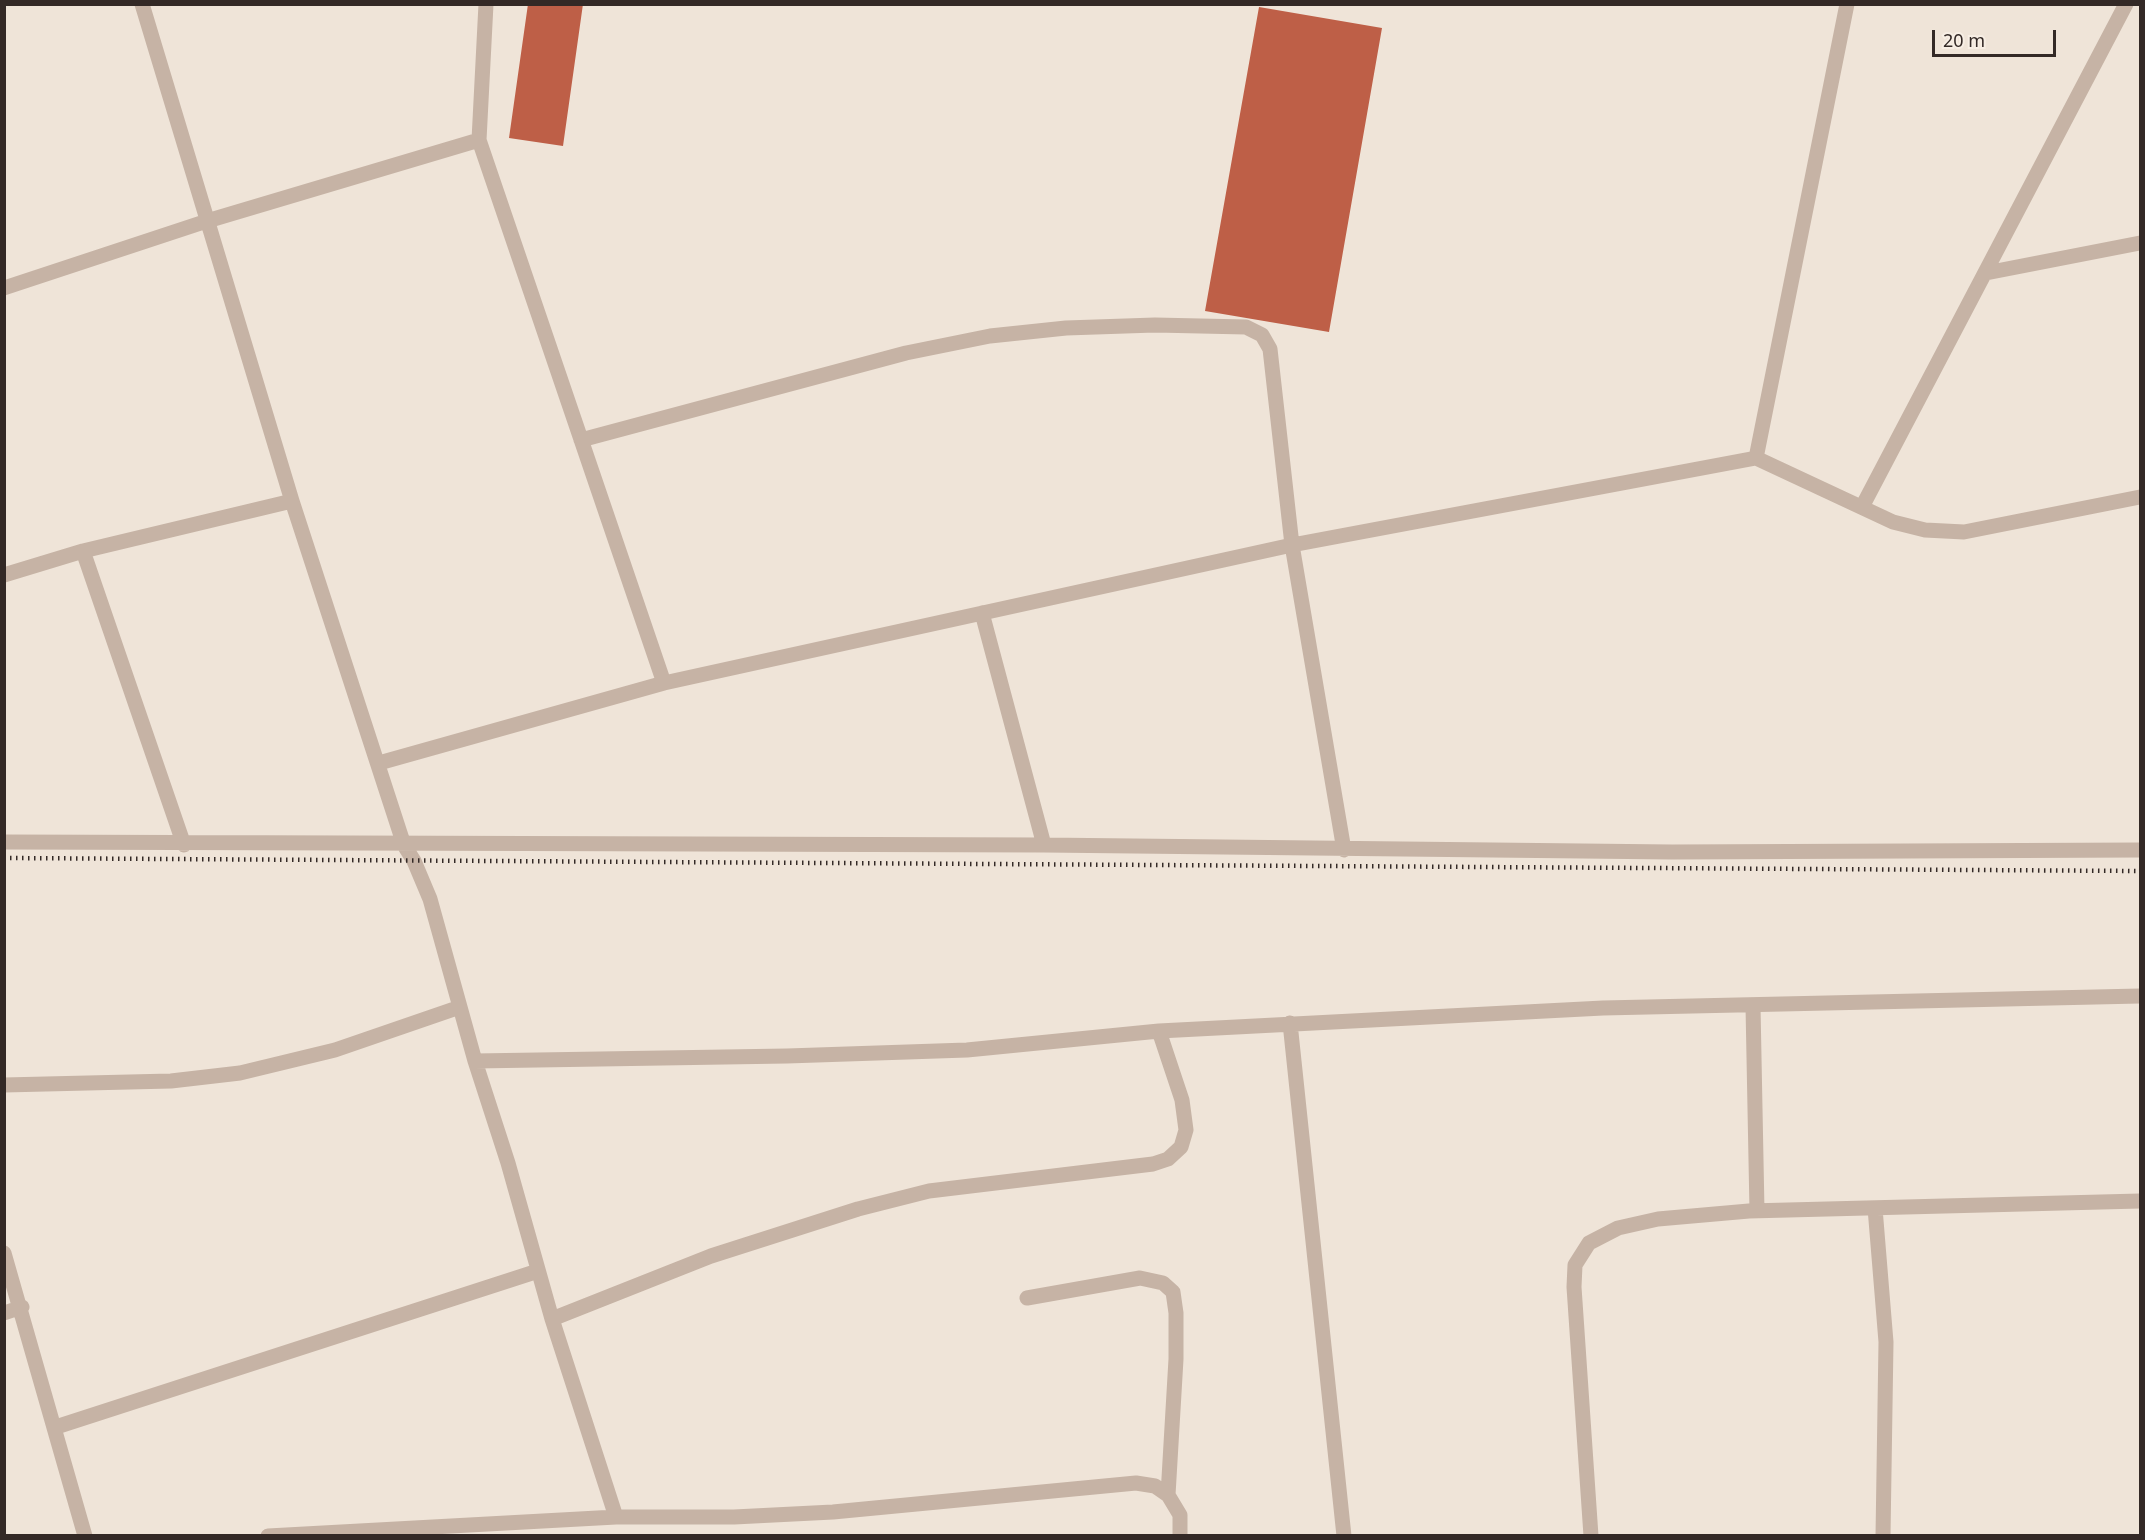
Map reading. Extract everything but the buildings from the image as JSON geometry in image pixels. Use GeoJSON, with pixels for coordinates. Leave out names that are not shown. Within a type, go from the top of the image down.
{"type":"FeatureCollection","features":[{"type":"Feature","properties":{"kind":"street"},"geometry":{"type":"LineString","coordinates":[[142,4],[292,501],[404,845],[414,861],[430,899],[475,1061],[508,1163],[552,1319],[616,1517]]}},
{"type":"Feature","properties":{"kind":"street"},"geometry":{"type":"LineString","coordinates":[[486,4],[479,140],[664,683]]}},
{"type":"Feature","properties":{"kind":"street"},"geometry":{"type":"LineString","coordinates":[[1756,458],[1847,4]]}},
{"type":"Feature","properties":{"kind":"street"},"geometry":{"type":"LineString","coordinates":[[1862,507],[2126,4]]}},
{"type":"Feature","properties":{"kind":"street"},"geometry":{"type":"LineString","coordinates":[[4,288],[207,221],[479,140]]}},
{"type":"Feature","properties":{"kind":"street"},"geometry":{"type":"LineString","coordinates":[[1986,273],[2140,243]]}},
{"type":"Feature","properties":{"kind":"street"},"geometry":{"type":"LineString","coordinates":[[580,440],[906,353],[990,336],[1066,328],[1155,325],[1246,327],[1262,335],[1270,349],[1292,545],[1344,850]]}},
{"type":"Feature","properties":{"kind":"street"},"geometry":{"type":"LineString","coordinates":[[379,763],[664,683],[1292,545],[1756,458],[1893,522],[1925,530],[1964,532],[2140,497]]}},
{"type":"Feature","properties":{"kind":"street"},"geometry":{"type":"LineString","coordinates":[[4,575],[82,551],[292,501]]}},
{"type":"Feature","properties":{"kind":"street"},"geometry":{"type":"LineString","coordinates":[[82,551],[184,845]]}},
{"type":"Feature","properties":{"kind":"street"},"geometry":{"type":"LineString","coordinates":[[982,613],[1044,845]]}},
{"type":"Feature","properties":{"kind":"street"},"geometry":{"type":"LineString","coordinates":[[4,842],[184,845],[1044,845],[1344,850],[2140,850]]}},
{"type":"Feature","properties":{"kind":"street"},"geometry":{"type":"LineString","coordinates":[[475,1061],[788,1056],[967,1050],[1159,1031],[1603,1008],[2140,996]]}},
{"type":"Feature","properties":{"kind":"street"},"geometry":{"type":"LineString","coordinates":[[1753,1006],[1757,1211]]}},
{"type":"Feature","properties":{"kind":"street"},"geometry":{"type":"LineString","coordinates":[[4,1085],[171,1081],[240,1072],[334,1050],[460,1007]]}},
{"type":"Feature","properties":{"kind":"street"},"geometry":{"type":"LineString","coordinates":[[1290,1023],[1344,1536]]}},
{"type":"Feature","properties":{"kind":"street"},"geometry":{"type":"LineString","coordinates":[[552,1319],[711,1256],[858,1209],[929,1191],[1153,1164],[1168,1159],[1181,1147],[1186,1130],[1182,1100],[1159,1031]]}},
{"type":"Feature","properties":{"kind":"street"},"geometry":{"type":"LineString","coordinates":[[1591,1536],[1574,1287],[1575,1265],[1589,1243],[1618,1228],[1658,1219],[1757,1211],[2140,1201]]}},
{"type":"Feature","properties":{"kind":"street"},"geometry":{"type":"LineString","coordinates":[[1875,1208],[1886,1342],[1883,1536]]}},
{"type":"Feature","properties":{"kind":"street"},"geometry":{"type":"LineString","coordinates":[[4,1253],[22,1307],[85,1536]]}},
{"type":"Feature","properties":{"kind":"street"},"geometry":{"type":"LineString","coordinates":[[56,1427],[538,1271]]}},
{"type":"Feature","properties":{"kind":"street"},"geometry":{"type":"LineString","coordinates":[[1027,1298],[1140,1278],[1163,1283],[1173,1292],[1176,1313],[1176,1359],[1168,1495]]}},
{"type":"Feature","properties":{"kind":"street"},"geometry":{"type":"LineString","coordinates":[[4,1313],[22,1307]]}},
{"type":"Feature","properties":{"kind":"street"},"geometry":{"type":"LineString","coordinates":[[268,1536],[616,1517],[734,1517],[833,1512],[1136,1482],[1155,1486],[1168,1495],[1180,1515],[1180,1536]]}},
{"type":"Feature","properties":{"kind":"railway"},"geometry":{"type":"LineString","coordinates":[[4,858],[2140,871]]}}]}
